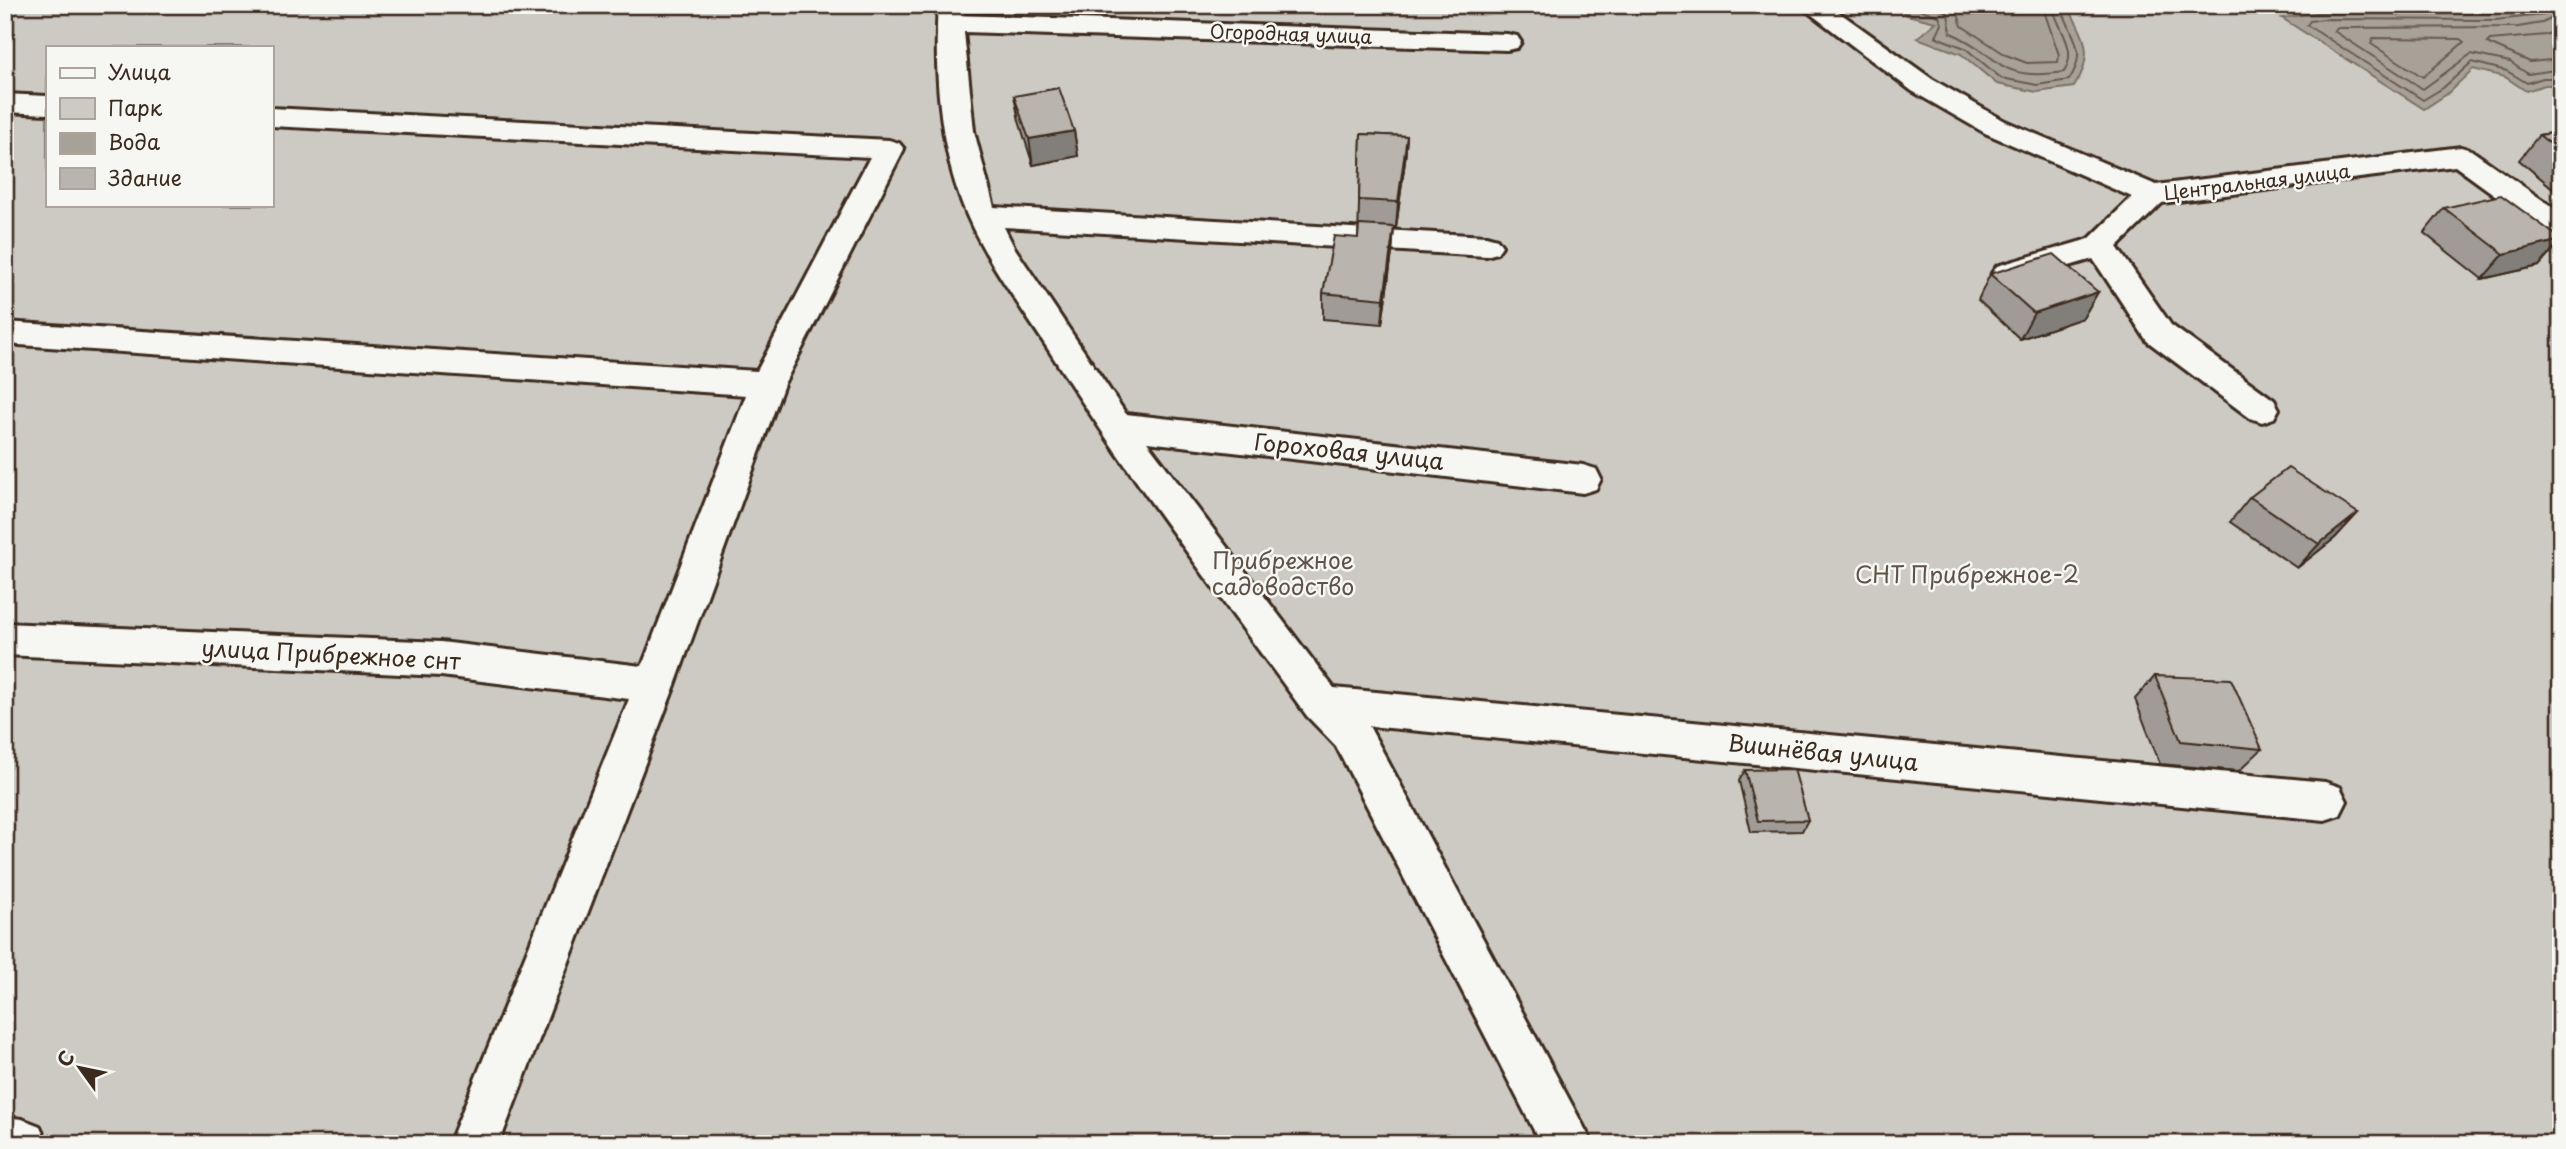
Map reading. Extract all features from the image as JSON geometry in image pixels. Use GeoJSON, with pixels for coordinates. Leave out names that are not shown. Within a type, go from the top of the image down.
{"type":"FeatureCollection","features":[{"type":"Feature","properties":{"kind":"street","name":"Центральная улица"},"geometry":{"type":"LineString","coordinates":[[1812,5],[1922,85],[1995,127],[2153,195],[2461,156],[2561,228]]}},
{"type":"Feature","properties":{"kind":"street"},"geometry":{"type":"LineString","coordinates":[[950,14],[965,162],[976,201],[986,216],[999,248],[1115,426],[1322,704],[1352,733],[1568,1144]]}},
{"type":"Feature","properties":{"kind":"street","name":"Огородная улица"},"geometry":{"type":"LineString","coordinates":[[950,14],[1507,42]]}},
{"type":"Feature","properties":{"kind":"street"},"geometry":{"type":"LineString","coordinates":[[5,103],[46,105]]}},
{"type":"Feature","properties":{"kind":"street"},"geometry":{"type":"LineString","coordinates":[[273,117],[889,149],[767,384],[655,685],[474,1144]]}},
{"type":"Feature","properties":{"kind":"street"},"geometry":{"type":"LineString","coordinates":[[2004,274],[2100,246],[2153,195]]}},
{"type":"Feature","properties":{"kind":"street"},"geometry":{"type":"LineString","coordinates":[[986,216],[1486,246]]}},
{"type":"Feature","properties":{"kind":"street"},"geometry":{"type":"LineString","coordinates":[[2100,246],[2159,333],[2262,409]]}},
{"type":"Feature","properties":{"kind":"street"},"geometry":{"type":"LineString","coordinates":[[5,333],[767,384]]}},
{"type":"Feature","properties":{"kind":"street","name":"Гороховая улица"},"geometry":{"type":"LineString","coordinates":[[1115,426],[1583,479]]}},
{"type":"Feature","properties":{"kind":"street","name":"улица Прибрежное снт"},"geometry":{"type":"LineString","coordinates":[[5,639],[441,659],[655,685]]}},
{"type":"Feature","properties":{"kind":"street","name":"Вишнёвая улица"},"geometry":{"type":"LineString","coordinates":[[1322,704],[2325,801]]}},
{"type":"Feature","properties":{"kind":"street"},"geometry":{"type":"LineString","coordinates":[[5,1142],[22,1144]]}},
{"type":"Feature","properties":{"kind":"green space","name":"Прибрежное садоводство"},"geometry":{"type":"Polygon","coordinates":[[[5,5],[2561,5],[2561,1144],[5,1144],[5,5]]]}},
{"type":"Feature","properties":{"kind":"water"},"geometry":{"type":"Polygon","coordinates":[[[1894,5],[2067,5],[2085,45],[2085,64],[2074,87],[2037,92],[1997,84],[1961,54],[1917,38],[1936,22],[1907,15],[1894,5]]]}},
{"type":"Feature","properties":{"kind":"water"},"geometry":{"type":"Polygon","coordinates":[[[2561,7],[2561,85],[2545,85],[2526,91],[2505,77],[2473,69],[2447,94],[2424,109],[2282,18],[2323,12],[2495,13],[2561,7]]]}},
{"type":"Feature","properties":{"kind":"building"},"geometry":{"type":"Polygon","coordinates":[[[1059,88],[1074,131],[1029,139],[1014,96],[1059,88]]]}},
{"type":"Feature","properties":{"kind":"building"},"geometry":{"type":"Polygon","coordinates":[[[2561,132],[2561,152],[2539,135],[2561,132]]]}},
{"type":"Feature","properties":{"kind":"building"},"geometry":{"type":"Polygon","coordinates":[[[1361,134],[1407,136],[1398,202],[1359,200],[1361,134]]]}},
{"type":"Feature","properties":{"kind":"building"},"geometry":{"type":"Polygon","coordinates":[[[2501,195],[2561,240],[2504,254],[2444,208],[2501,195]]]}},
{"type":"Feature","properties":{"kind":"building"},"geometry":{"type":"Polygon","coordinates":[[[1359,225],[1394,227],[1384,299],[1323,293],[1334,236],[1358,238],[1359,225]]]}},
{"type":"Feature","properties":{"kind":"building"},"geometry":{"type":"Polygon","coordinates":[[[2054,254],[2098,292],[2034,313],[1990,274],[2054,254]]]}},
{"type":"Feature","properties":{"kind":"building"},"geometry":{"type":"Polygon","coordinates":[[[2288,468],[2358,513],[2319,544],[2250,497],[2288,468]]]}},
{"type":"Feature","properties":{"kind":"building"},"geometry":{"type":"Polygon","coordinates":[[[2155,676],[2231,679],[2262,749],[2181,741],[2155,676]]]}},
{"type":"Feature","properties":{"kind":"building"},"geometry":{"type":"Polygon","coordinates":[[[1794,769],[1808,820],[1758,821],[1745,770],[1794,769]]]}},
{"type":"Feature","properties":{"kind":"park label","name":"СНТ Прибрежное-2"},"geometry":{"type":"Point","coordinates":[1967,575]}}]}
